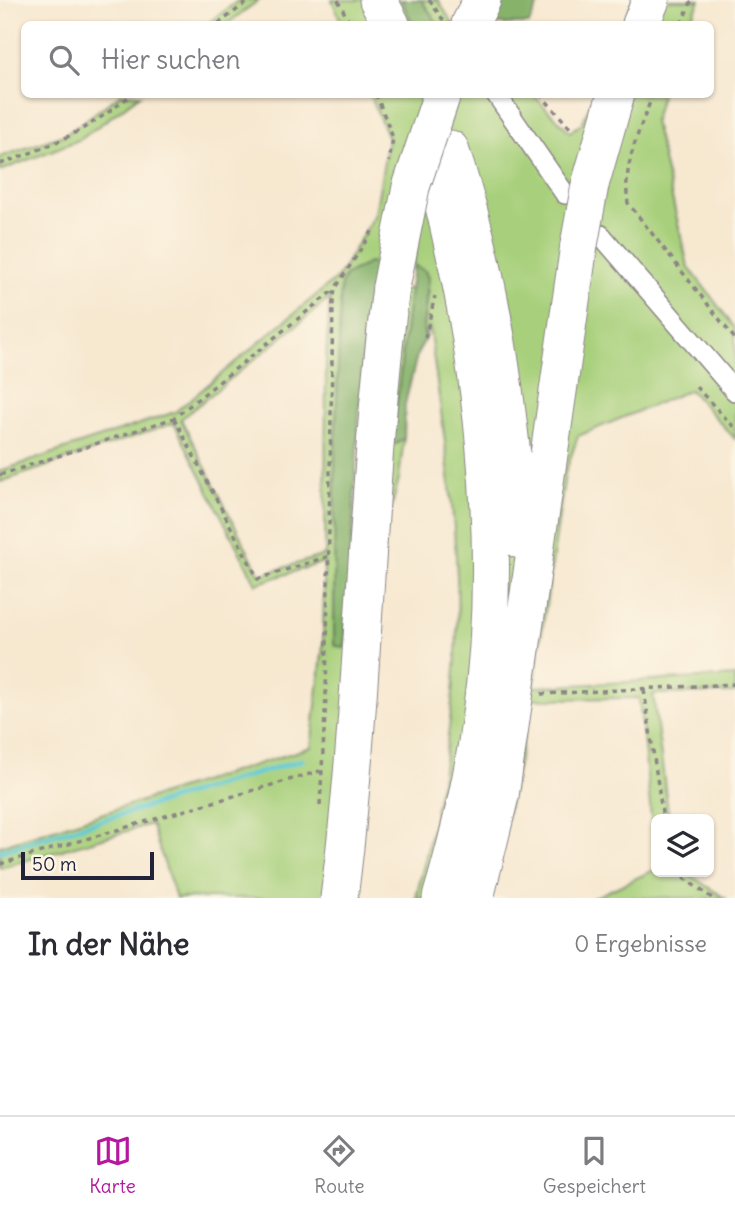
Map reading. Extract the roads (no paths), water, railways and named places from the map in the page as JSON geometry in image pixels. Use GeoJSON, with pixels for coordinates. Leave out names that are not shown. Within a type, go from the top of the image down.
{"type":"FeatureCollection","features":[{"type":"Feature","properties":{"kind":"highway"},"geometry":{"type":"LineString","coordinates":[[378,0],[389,21]]}},
{"type":"Feature","properties":{"kind":"highway"},"geometry":{"type":"LineString","coordinates":[[472,21],[482,0]]}},
{"type":"Feature","properties":{"kind":"highway"},"geometry":{"type":"LineString","coordinates":[[642,21],[650,0]]}},
{"type":"Feature","properties":{"kind":"highway"},"geometry":{"type":"LineString","coordinates":[[339,898],[359,710],[375,440],[391,287],[411,187],[441,98]]}},
{"type":"Feature","properties":{"kind":"highway"},"geometry":{"type":"LineString","coordinates":[[475,898],[500,796],[525,608],[590,240],[578,190],[614,98]]}},
{"type":"Feature","properties":{"kind":"highway"},"geometry":{"type":"LineString","coordinates":[[441,898],[461,827],[481,719],[488,646],[486,474],[478,387],[443,161],[472,218],[495,321],[509,415],[525,608]]}},
{"type":"Feature","properties":{"kind":"street"},"geometry":{"type":"LineString","coordinates":[[499,98],[578,190]]}},
{"type":"Feature","properties":{"kind":"street"},"geometry":{"type":"LineString","coordinates":[[590,240],[735,391]]}},
{"type":"Feature","properties":{"kind":"waterway"},"geometry":{"type":"LineString","coordinates":[[0,851],[302,760]]}}]}
